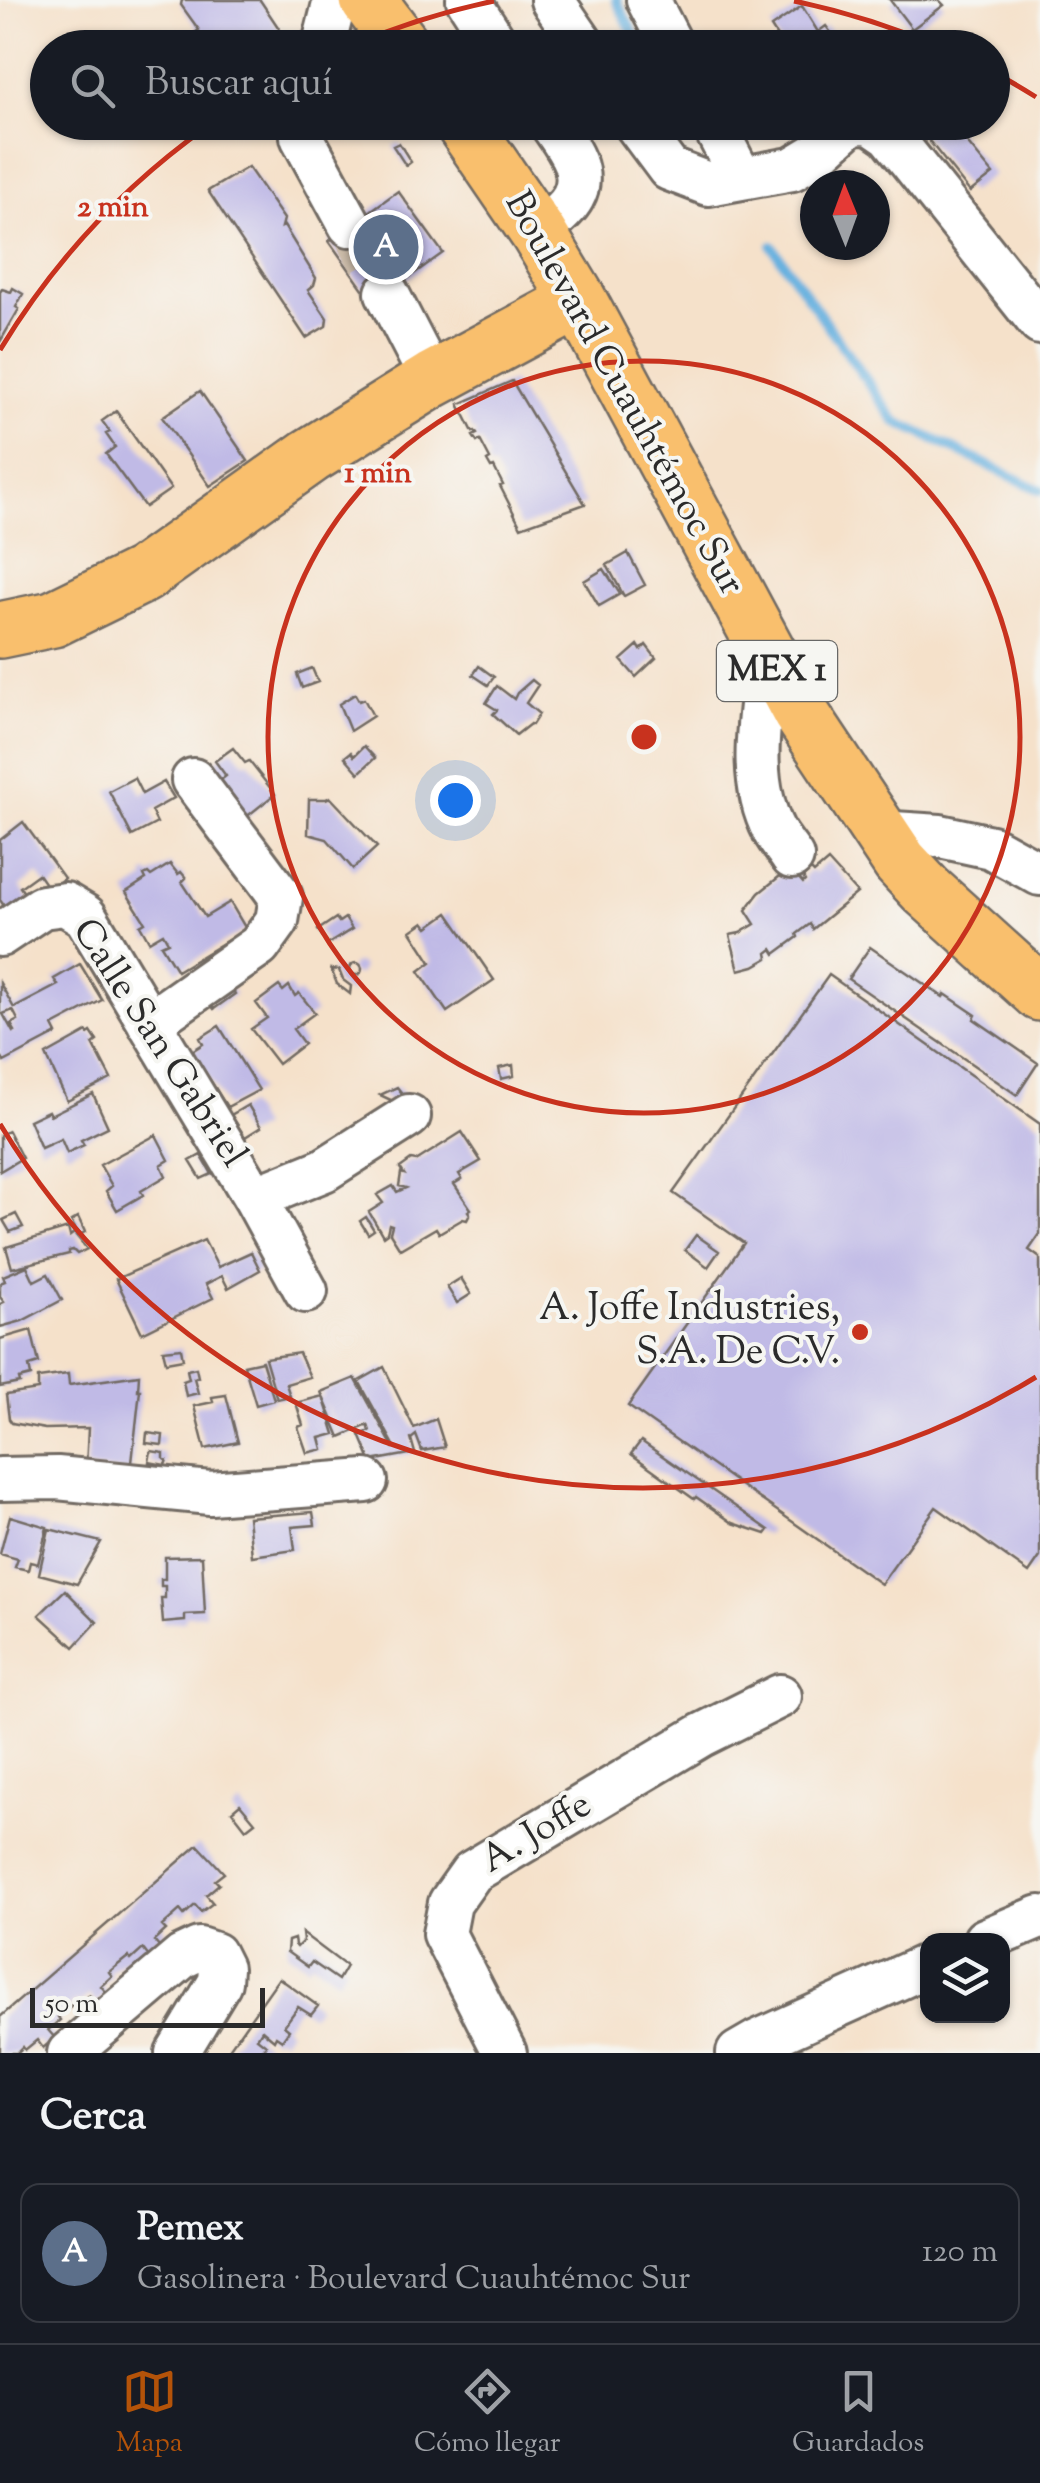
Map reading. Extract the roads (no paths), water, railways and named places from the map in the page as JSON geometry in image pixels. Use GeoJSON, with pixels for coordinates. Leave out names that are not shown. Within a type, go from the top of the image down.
{"type":"FeatureCollection","features":[{"type":"Feature","properties":{"kind":"main road"},"geometry":{"type":"LineString","coordinates":[[368,0],[390,30]]}},
{"type":"Feature","properties":{"kind":"main road","name":"Boulevard Cuauhtémoc Sur"},"geometry":{"type":"LineString","coordinates":[[474,140],[578,300],[800,712],[878,832],[926,890],[1040,994]]}},
{"type":"Feature","properties":{"kind":"main road"},"geometry":{"type":"LineString","coordinates":[[0,630],[52,619],[143,576],[310,456],[432,380],[578,300]]}},
{"type":"Feature","properties":{"kind":"street"},"geometry":{"type":"LineString","coordinates":[[328,30],[335,0]]}},
{"type":"Feature","properties":{"kind":"street"},"geometry":{"type":"LineString","coordinates":[[468,0],[487,30]]}},
{"type":"Feature","properties":{"kind":"street"},"geometry":{"type":"LineString","coordinates":[[552,0],[573,30]]}},
{"type":"Feature","properties":{"kind":"street"},"geometry":{"type":"LineString","coordinates":[[648,0],[664,30]]}},
{"type":"Feature","properties":{"kind":"street"},"geometry":{"type":"LineString","coordinates":[[304,140],[350,226]]}},
{"type":"Feature","properties":{"kind":"street"},"geometry":{"type":"LineString","coordinates":[[538,233],[573,198],[576,186],[577,166],[561,140]]}},
{"type":"Feature","properties":{"kind":"street"},"geometry":{"type":"LineString","coordinates":[[647,140],[668,169],[708,184],[792,169],[833,140]]}},
{"type":"Feature","properties":{"kind":"street"},"geometry":{"type":"LineString","coordinates":[[721,140],[741,178]]}},
{"type":"Feature","properties":{"kind":"street"},"geometry":{"type":"LineString","coordinates":[[894,140],[1040,323]]}},
{"type":"Feature","properties":{"kind":"street"},"geometry":{"type":"LineString","coordinates":[[387,293],[432,380]]}},
{"type":"Feature","properties":{"kind":"street"},"geometry":{"type":"LineString","coordinates":[[767,652],[756,763],[761,798],[774,832],[792,857]]}},
{"type":"Feature","properties":{"kind":"street"},"geometry":{"type":"LineString","coordinates":[[149,1023],[259,946],[277,920],[281,897],[193,780]]}},
{"type":"Feature","properties":{"kind":"street"},"geometry":{"type":"LineString","coordinates":[[878,832],[940,836],[991,847],[1040,874]]}},
{"type":"Feature","properties":{"kind":"street","name":"Calle San Gabriel"},"geometry":{"type":"LineString","coordinates":[[0,934],[42,908],[64,904],[85,916],[255,1198],[306,1291]]}},
{"type":"Feature","properties":{"kind":"street","name":"Calle San Gabriel"},"geometry":{"type":"LineString","coordinates":[[255,1198],[324,1170],[409,1116]]}},
{"type":"Feature","properties":{"kind":"street"},"geometry":{"type":"LineString","coordinates":[[0,1479],[58,1478],[210,1493],[366,1481]]}},
{"type":"Feature","properties":{"kind":"street","name":"A. Joffe"},"geometry":{"type":"LineString","coordinates":[[505,2053],[444,1934],[450,1902],[472,1872],[702,1734],[780,1696]]}},
{"type":"Feature","properties":{"kind":"street"},"geometry":{"type":"LineString","coordinates":[[1001,1933],[1040,1917]]}},
{"type":"Feature","properties":{"kind":"street"},"geometry":{"type":"LineString","coordinates":[[69,2053],[182,1957],[199,1949],[214,1954],[221,1968],[220,1982],[177,2053]]}},
{"type":"Feature","properties":{"kind":"street"},"geometry":{"type":"LineString","coordinates":[[738,2053],[920,1969]]}},
{"type":"Feature","properties":{"kind":"waterway"},"geometry":{"type":"LineString","coordinates":[[616,0],[632,30]]}},
{"type":"Feature","properties":{"kind":"waterway"},"geometry":{"type":"LineString","coordinates":[[772,246],[895,421],[1040,490]]}},
{"type":"Feature","properties":{"kind":"tunnel"},"geometry":{"type":"LineString","coordinates":[[350,225],[387,293]]}},
{"type":"Feature","properties":{"kind":"place","name":"Pemex"},"geometry":{"type":"Point","coordinates":[386,247]}},
{"type":"Feature","properties":{"kind":"place","name":"A. Joffe Industries, S.A. De C.V."},"geometry":{"type":"Point","coordinates":[860,1332]}}]}
